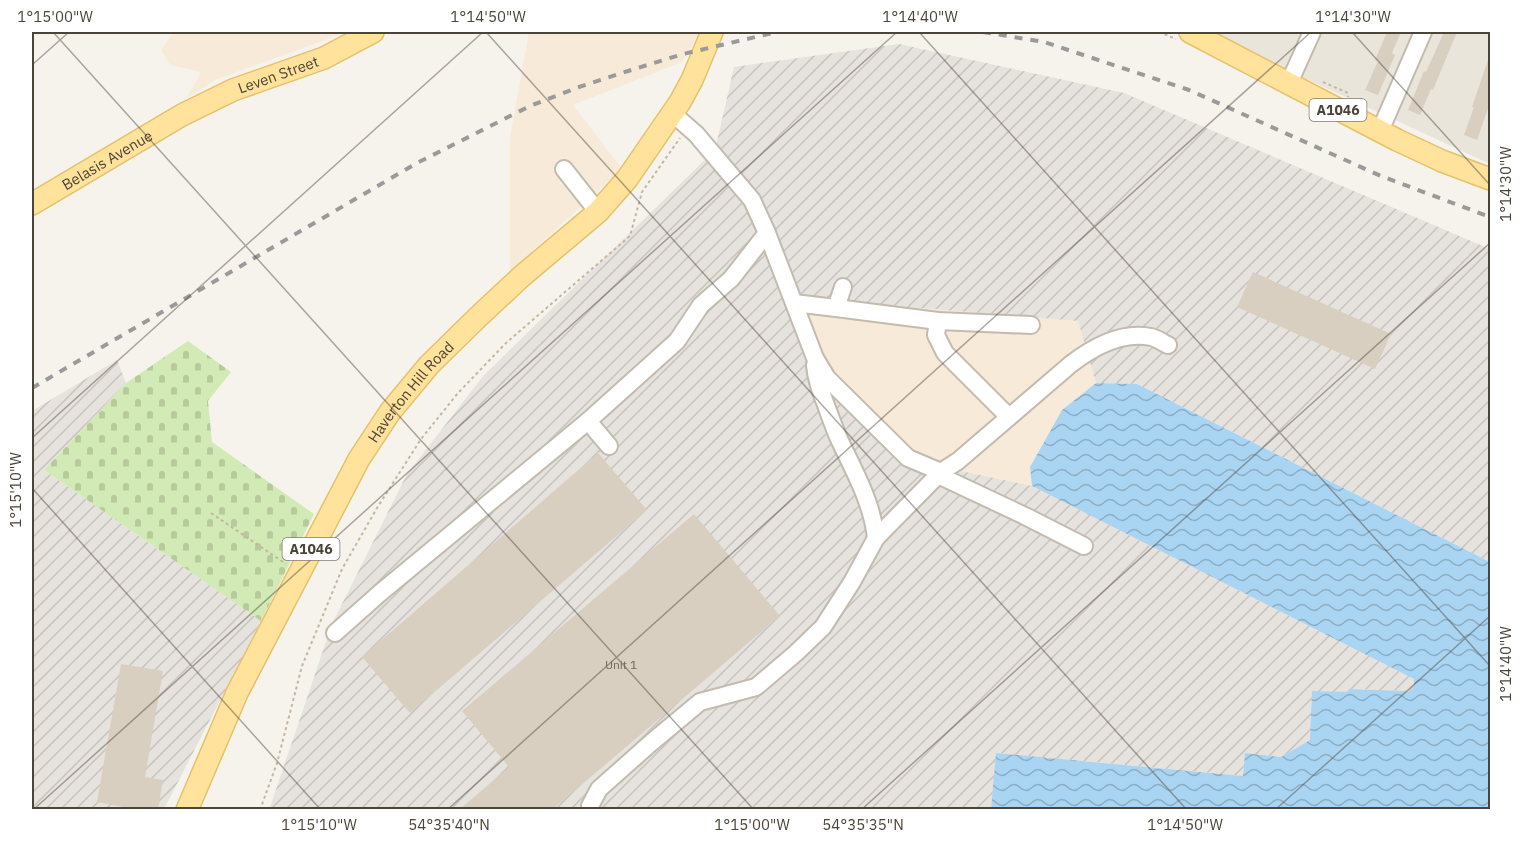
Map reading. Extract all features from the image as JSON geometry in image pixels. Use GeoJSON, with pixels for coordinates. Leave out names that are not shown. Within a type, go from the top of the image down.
{"type":"FeatureCollection","features":[{"type":"Feature","properties":{"kind":"main road","name":"Leven Street"},"geometry":{"type":"LineString","coordinates":[[182,115],[233,90],[324,58],[373,32]]}},
{"type":"Feature","properties":{"kind":"main road","name":"Haverton Hill Road"},"geometry":{"type":"LineString","coordinates":[[187,810],[237,693],[359,459],[390,412],[429,365],[478,317],[522,276],[598,212],[680,120],[692,80],[712,32]]}},
{"type":"Feature","properties":{"kind":"main road","name":"A1046"},"geometry":{"type":"LineString","coordinates":[[1190,32],[1442,161],[1489,174]]}},
{"type":"Feature","properties":{"kind":"main road","name":"Belasis Avenue"},"geometry":{"type":"LineString","coordinates":[[32,204],[182,115]]}},
{"type":"Feature","properties":{"kind":"street"},"geometry":{"type":"LineString","coordinates":[[1289,83],[1312,32]]}},
{"type":"Feature","properties":{"kind":"street"},"geometry":{"type":"LineString","coordinates":[[1380,131],[1423,32]]}},
{"type":"Feature","properties":{"kind":"street"},"geometry":{"type":"LineString","coordinates":[[680,120],[696,134],[752,200],[767,233],[814,358],[827,378],[908,458],[1084,546]]}},
{"type":"Feature","properties":{"kind":"street"},"geometry":{"type":"LineString","coordinates":[[564,170],[598,212]]}},
{"type":"Feature","properties":{"kind":"street"},"geometry":{"type":"LineString","coordinates":[[335,633],[380,592],[588,421],[677,341],[701,305],[731,279],[767,233]]}},
{"type":"Feature","properties":{"kind":"street"},"geometry":{"type":"LineString","coordinates":[[836,308],[843,287]]}},
{"type":"Feature","properties":{"kind":"street"},"geometry":{"type":"LineString","coordinates":[[794,303],[938,321],[1031,325]]}},
{"type":"Feature","properties":{"kind":"street"},"geometry":{"type":"LineString","coordinates":[[938,321],[936,335],[945,353],[1009,417]]}},
{"type":"Feature","properties":{"kind":"street"},"geometry":{"type":"LineString","coordinates":[[590,810],[599,789],[700,702],[756,687],[796,653],[823,627],[852,582],[876,538],[940,474],[1071,364],[1101,344],[1130,336],[1152,337],[1168,345]]}},
{"type":"Feature","properties":{"kind":"street"},"geometry":{"type":"LineString","coordinates":[[814,358],[815,374],[839,438],[862,486],[875,526],[876,538]]}},
{"type":"Feature","properties":{"kind":"street"},"geometry":{"type":"LineString","coordinates":[[588,421],[609,446]]}},
{"type":"Feature","properties":{"kind":"path"},"geometry":{"type":"LineString","coordinates":[[260,810],[277,763],[302,666],[342,569],[377,508],[421,439],[458,393],[506,343],[630,236],[642,192],[680,120]]}},
{"type":"Feature","properties":{"kind":"path"},"geometry":{"type":"LineString","coordinates":[[211,513],[299,573]]}},
{"type":"Feature","properties":{"kind":"shaded area"},"geometry":{"type":"Polygon","coordinates":[[[174,32],[347,32],[215,80],[186,99],[201,72],[170,65],[161,50],[174,32]]]}},
{"type":"Feature","properties":{"kind":"shaded area"},"geometry":{"type":"Polygon","coordinates":[[[529,32],[700,32],[682,62],[573,105],[622,169],[510,271],[510,138],[529,32]]]}},
{"type":"Feature","properties":{"kind":"shaded area"},"geometry":{"type":"Polygon","coordinates":[[[1205,32],[1490,32],[1490,164],[1205,32]]]}},
{"type":"Feature","properties":{"kind":"shaded area"},"geometry":{"type":"Polygon","coordinates":[[[899,44],[1124,93],[1490,249],[1490,562],[1137,384],[1096,383],[1078,321],[798,298],[814,350],[918,462],[1032,486],[1414,679],[1414,688],[1409,691],[1350,689],[1310,740],[1281,757],[1245,753],[1243,776],[997,753],[991,809],[269,810],[332,624],[407,474],[484,375],[715,150],[734,67],[899,44]]]}},
{"type":"Feature","properties":{"kind":"shaded area"},"geometry":{"type":"Polygon","coordinates":[[[797,298],[1078,321],[1096,383],[1062,410],[1030,467],[1032,486],[918,462],[814,350],[797,298]]]}},
{"type":"Feature","properties":{"kind":"shaded area"},"geometry":{"type":"Polygon","coordinates":[[[117,360],[126,383],[44,470],[261,621],[164,809],[32,809],[32,411],[117,360]]]}},
{"type":"Feature","properties":{"kind":"green space"},"geometry":{"type":"Polygon","coordinates":[[[188,341],[231,372],[208,401],[212,442],[314,514],[261,621],[44,470],[126,383],[188,341]]]}},
{"type":"Feature","properties":{"kind":"water"},"geometry":{"type":"Polygon","coordinates":[[[1096,383],[1137,384],[1490,562],[1490,809],[991,809],[996,753],[1243,776],[1245,753],[1281,757],[1310,740],[1312,691],[1348,692],[1349,689],[1409,691],[1414,688],[1414,679],[1032,486],[1030,467],[1062,410],[1096,383]]]}},
{"type":"Feature","properties":{"kind":"building"},"geometry":{"type":"Polygon","coordinates":[[[1387,32],[1401,32],[1392,53],[1395,55],[1378,95],[1365,90],[1378,61],[1375,60],[1387,32]]]}},
{"type":"Feature","properties":{"kind":"building"},"geometry":{"type":"Polygon","coordinates":[[[1444,32],[1457,32],[1420,115],[1408,110],[1424,71],[1426,72],[1444,32]]]}},
{"type":"Feature","properties":{"kind":"building"},"geometry":{"type":"Polygon","coordinates":[[[1489,57],[1491,58],[1491,100],[1477,140],[1464,135],[1489,57]]]}},
{"type":"Feature","properties":{"kind":"building"},"geometry":{"type":"Polygon","coordinates":[[[1253,272],[1391,334],[1375,369],[1237,307],[1253,272]]]}},
{"type":"Feature","properties":{"kind":"building"},"geometry":{"type":"Polygon","coordinates":[[[598,453],[647,510],[410,713],[362,657],[598,453]]]}},
{"type":"Feature","properties":{"kind":"building"},"geometry":{"type":"Polygon","coordinates":[[[694,514],[780,616],[552,810],[459,810],[509,767],[462,711],[694,514]]]}},
{"type":"Feature","properties":{"kind":"building"},"geometry":{"type":"Polygon","coordinates":[[[121,664],[163,671],[145,777],[163,780],[158,810],[139,810],[97,802],[121,664]]]}},
{"type":"Feature","properties":{"kind":"railway"},"geometry":{"type":"LineString","coordinates":[[32,388],[417,163],[530,106],[579,87],[683,54],[777,32]]}},
{"type":"Feature","properties":{"kind":"railway"},"geometry":{"type":"LineString","coordinates":[[983,32],[1044,42],[1189,90],[1381,176],[1490,217]]}}]}
